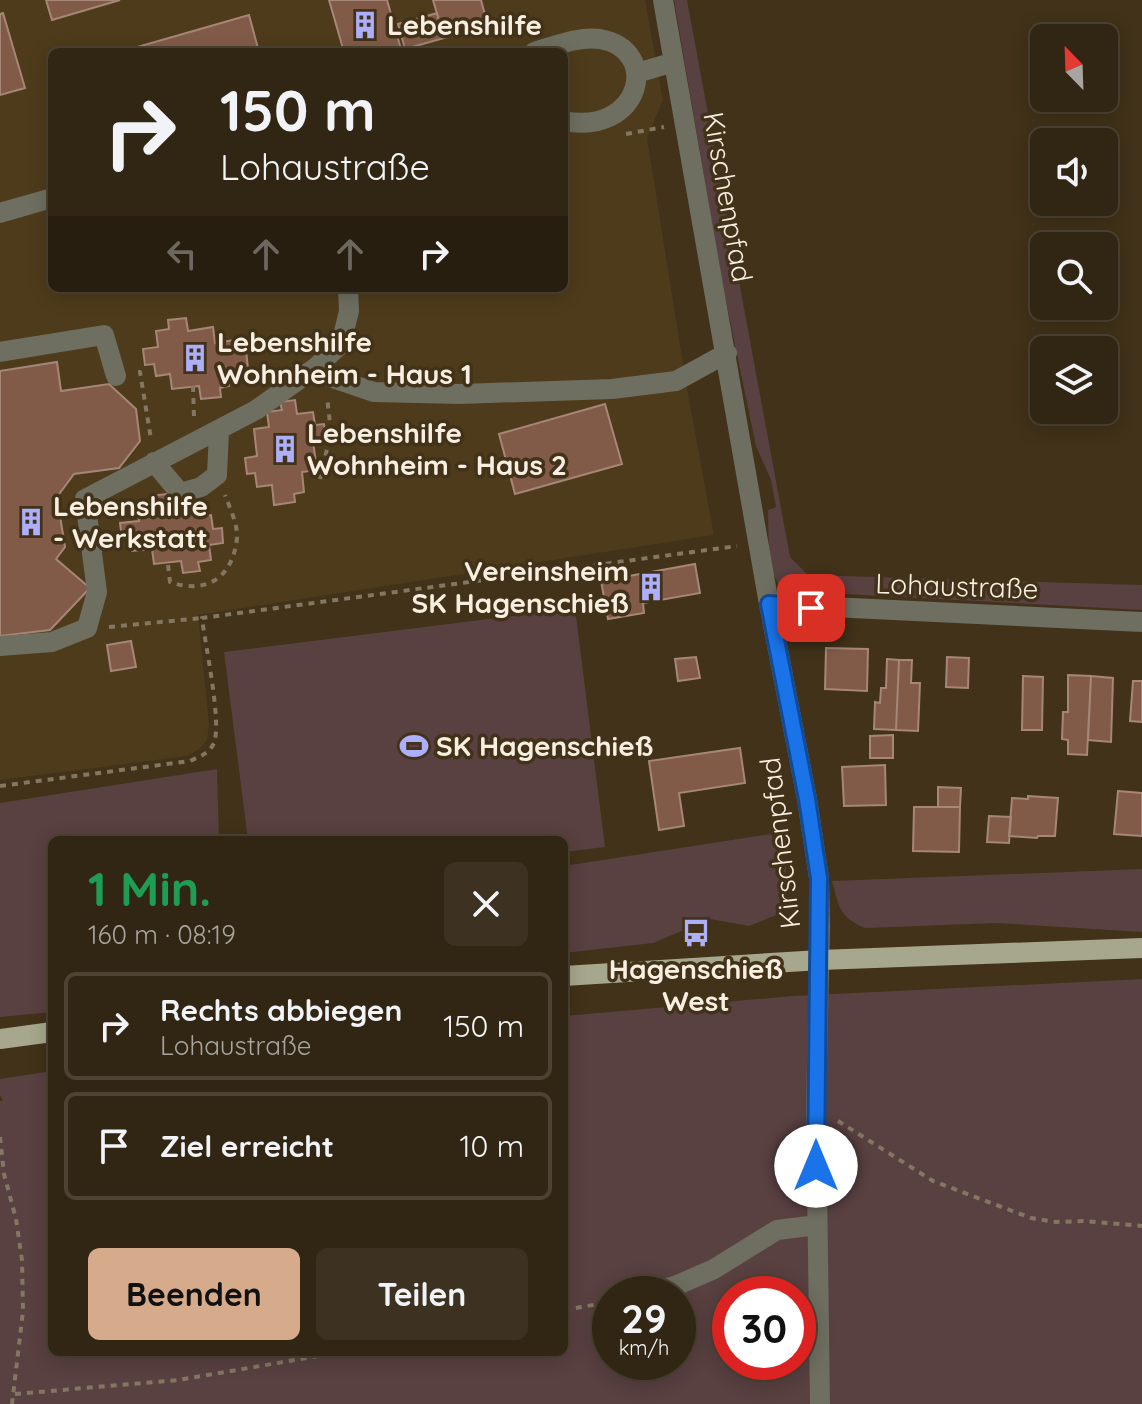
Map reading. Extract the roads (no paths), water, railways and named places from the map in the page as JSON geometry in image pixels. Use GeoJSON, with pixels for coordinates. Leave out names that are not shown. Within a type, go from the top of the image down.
{"type":"FeatureCollection","features":[{"type":"Feature","properties":{"kind":"main road"},"geometry":{"type":"LineString","coordinates":[[568,976],[820,960],[1142,948]]}},
{"type":"Feature","properties":{"kind":"main road"},"geometry":{"type":"LineString","coordinates":[[0,1039],[48,1033]]}},
{"type":"Feature","properties":{"kind":"street","name":"Kirschenpfad"},"geometry":{"type":"LineString","coordinates":[[663,0],[819,878],[816,1107],[820,1404]]}},
{"type":"Feature","properties":{"kind":"street"},"geometry":{"type":"LineString","coordinates":[[548,48],[581,39],[614,43],[630,55],[637,73],[625,107],[614,115],[583,125],[568,122]]}},
{"type":"Feature","properties":{"kind":"street"},"geometry":{"type":"LineString","coordinates":[[637,73],[674,62]]}},
{"type":"Feature","properties":{"kind":"street"},"geometry":{"type":"LineString","coordinates":[[0,213],[48,199]]}},
{"type":"Feature","properties":{"kind":"street"},"geometry":{"type":"LineString","coordinates":[[0,646],[52,642],[87,628],[97,592],[85,499],[219,431],[320,372],[341,344],[349,311],[348,292]]}},
{"type":"Feature","properties":{"kind":"street"},"geometry":{"type":"LineString","coordinates":[[0,352],[104,335],[116,376]]}},
{"type":"Feature","properties":{"kind":"street"},"geometry":{"type":"LineString","coordinates":[[320,372],[374,392],[460,394],[612,389],[676,381],[727,353]]}},
{"type":"Feature","properties":{"kind":"street"},"geometry":{"type":"LineString","coordinates":[[154,462],[180,493],[201,487],[217,475],[219,431]]}},
{"type":"Feature","properties":{"kind":"street","name":"Lohaustraße"},"geometry":{"type":"LineString","coordinates":[[769,604],[1142,622]]}},
{"type":"Feature","properties":{"kind":"street"},"geometry":{"type":"LineString","coordinates":[[696,1277],[777,1230],[817,1225]]}},
{"type":"Feature","properties":{"kind":"place","name":"Lebenshilfe"},"geometry":{"type":"Point","coordinates":[365,25]}},
{"type":"Feature","properties":{"kind":"place","name":"Lebenshilfe Wohnheim - Haus 1"},"geometry":{"type":"Point","coordinates":[195,358]}},
{"type":"Feature","properties":{"kind":"place","name":"Lebenshilfe Wohnheim - Haus 2"},"geometry":{"type":"Point","coordinates":[285,449]}},
{"type":"Feature","properties":{"kind":"place","name":"Lebenshilfe - Werkstatt"},"geometry":{"type":"Point","coordinates":[31,522]}},
{"type":"Feature","properties":{"kind":"place","name":"Vereinsheim SK Hagenschieß"},"geometry":{"type":"Point","coordinates":[651,587]}},
{"type":"Feature","properties":{"kind":"place","name":"SK Hagenschieß"},"geometry":{"type":"Point","coordinates":[414,746]}},
{"type":"Feature","properties":{"kind":"place","name":"Hagenschieß West"},"geometry":{"type":"Point","coordinates":[696,933]}}]}
